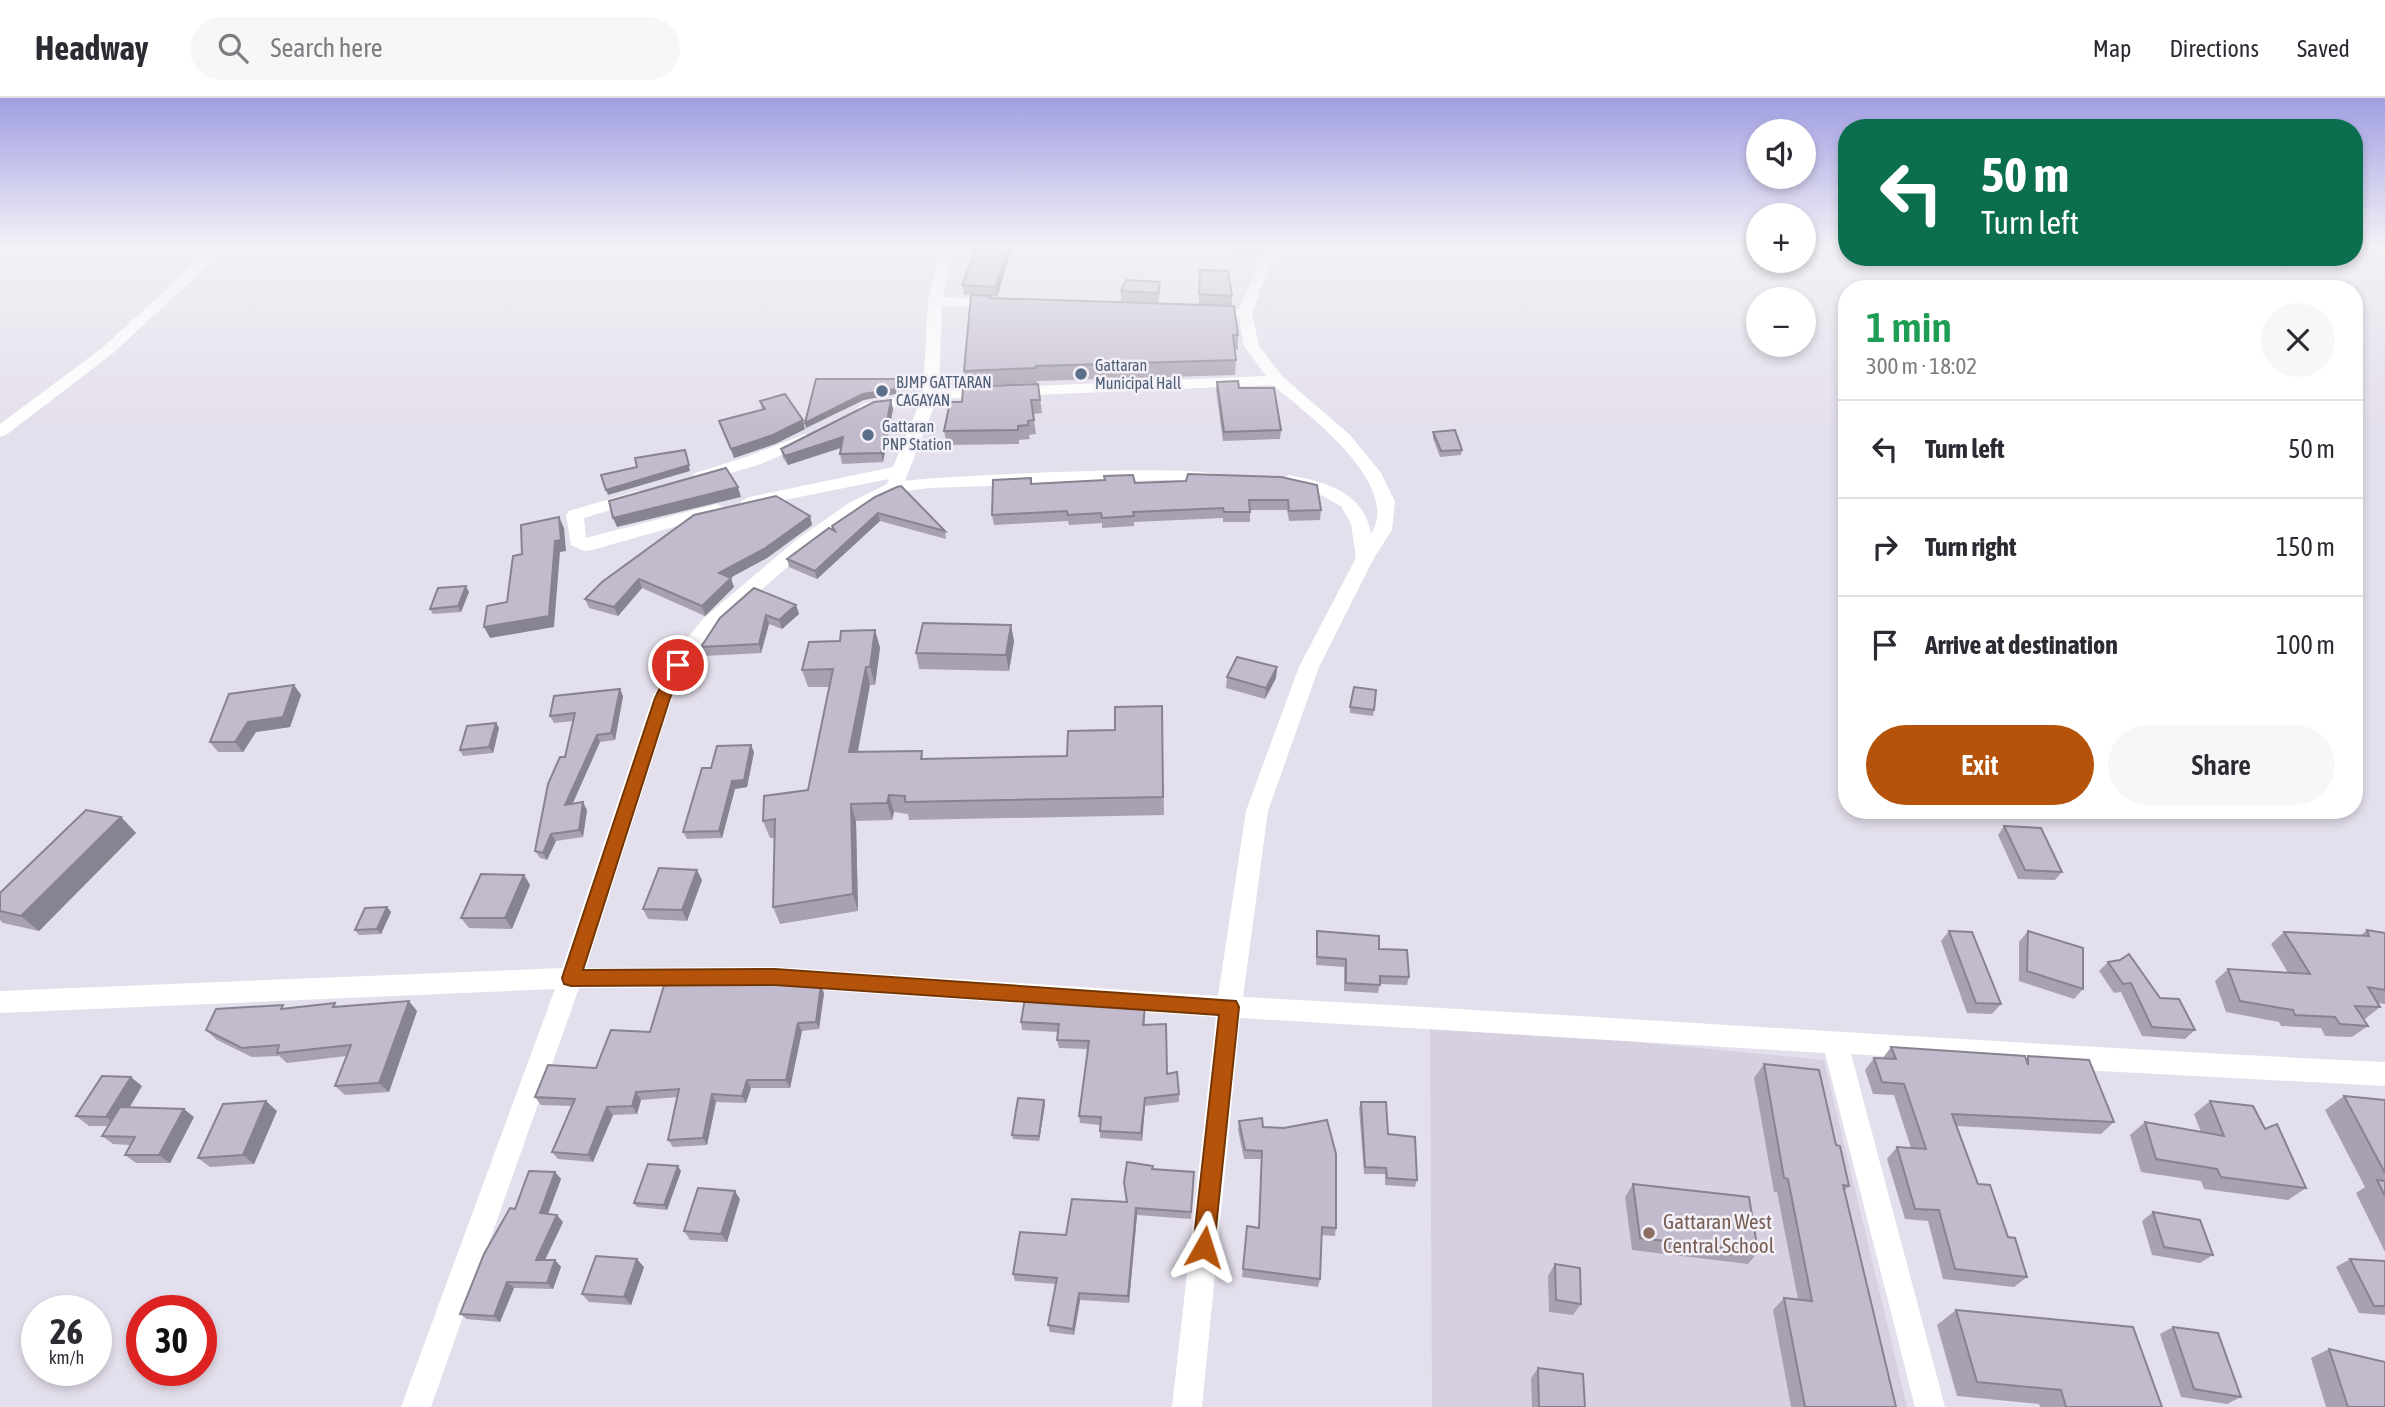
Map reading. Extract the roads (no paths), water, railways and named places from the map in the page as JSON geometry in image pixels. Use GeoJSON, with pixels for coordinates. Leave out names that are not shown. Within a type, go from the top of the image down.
{"type":"FeatureCollection","features":[{"type":"Feature","properties":{"kind":"street"},"geometry":{"type":"LineString","coordinates":[[0,432],[107,351],[156,306]]}},
{"type":"Feature","properties":{"kind":"street"},"geometry":{"type":"LineString","coordinates":[[416,1407],[571,978],[662,698],[678,665],[714,620],[836,518],[898,479],[931,395],[934,306]]}},
{"type":"Feature","properties":{"kind":"street"},"geometry":{"type":"LineString","coordinates":[[1187,1407],[1230,1007],[1257,811],[1309,667],[1365,558],[1383,530],[1386,502],[1373,473],[1343,437],[1277,380],[1252,346],[1245,314],[1248,306]]}},
{"type":"Feature","properties":{"kind":"street"},"geometry":{"type":"LineString","coordinates":[[1191,312],[1245,314]]}},
{"type":"Feature","properties":{"kind":"street"},"geometry":{"type":"LineString","coordinates":[[851,416],[879,403],[931,395],[1277,380]]}},
{"type":"Feature","properties":{"kind":"street"},"geometry":{"type":"LineString","coordinates":[[680,484],[755,460],[818,433]]}},
{"type":"Feature","properties":{"kind":"street"},"geometry":{"type":"LineString","coordinates":[[654,491],[575,515],[577,541],[584,545],[592,544],[720,509],[898,479],[929,483],[1164,475],[1233,478]]}},
{"type":"Feature","properties":{"kind":"street"},"geometry":{"type":"LineString","coordinates":[[1275,480],[1305,482],[1342,497],[1356,512],[1360,521],[1365,558]]}},
{"type":"Feature","properties":{"kind":"street"},"geometry":{"type":"LineString","coordinates":[[0,1002],[571,978],[775,977],[1230,1007],[2385,1074]]}},
{"type":"Feature","properties":{"kind":"street"},"geometry":{"type":"LineString","coordinates":[[1835,1042],[1930,1407]]}},
{"type":"Feature","properties":{"kind":"place","name":"Gattaran Municipal Hall"},"geometry":{"type":"Point","coordinates":[1081,374]}},
{"type":"Feature","properties":{"kind":"place","name":"BJMP GATTARAN CAGAYAN"},"geometry":{"type":"Point","coordinates":[882,391]}},
{"type":"Feature","properties":{"kind":"place","name":"Gattaran PNP Station"},"geometry":{"type":"Point","coordinates":[868,435]}},
{"type":"Feature","properties":{"kind":"place","name":"Gattaran West Central School"},"geometry":{"type":"Point","coordinates":[1649,1233]}}]}
